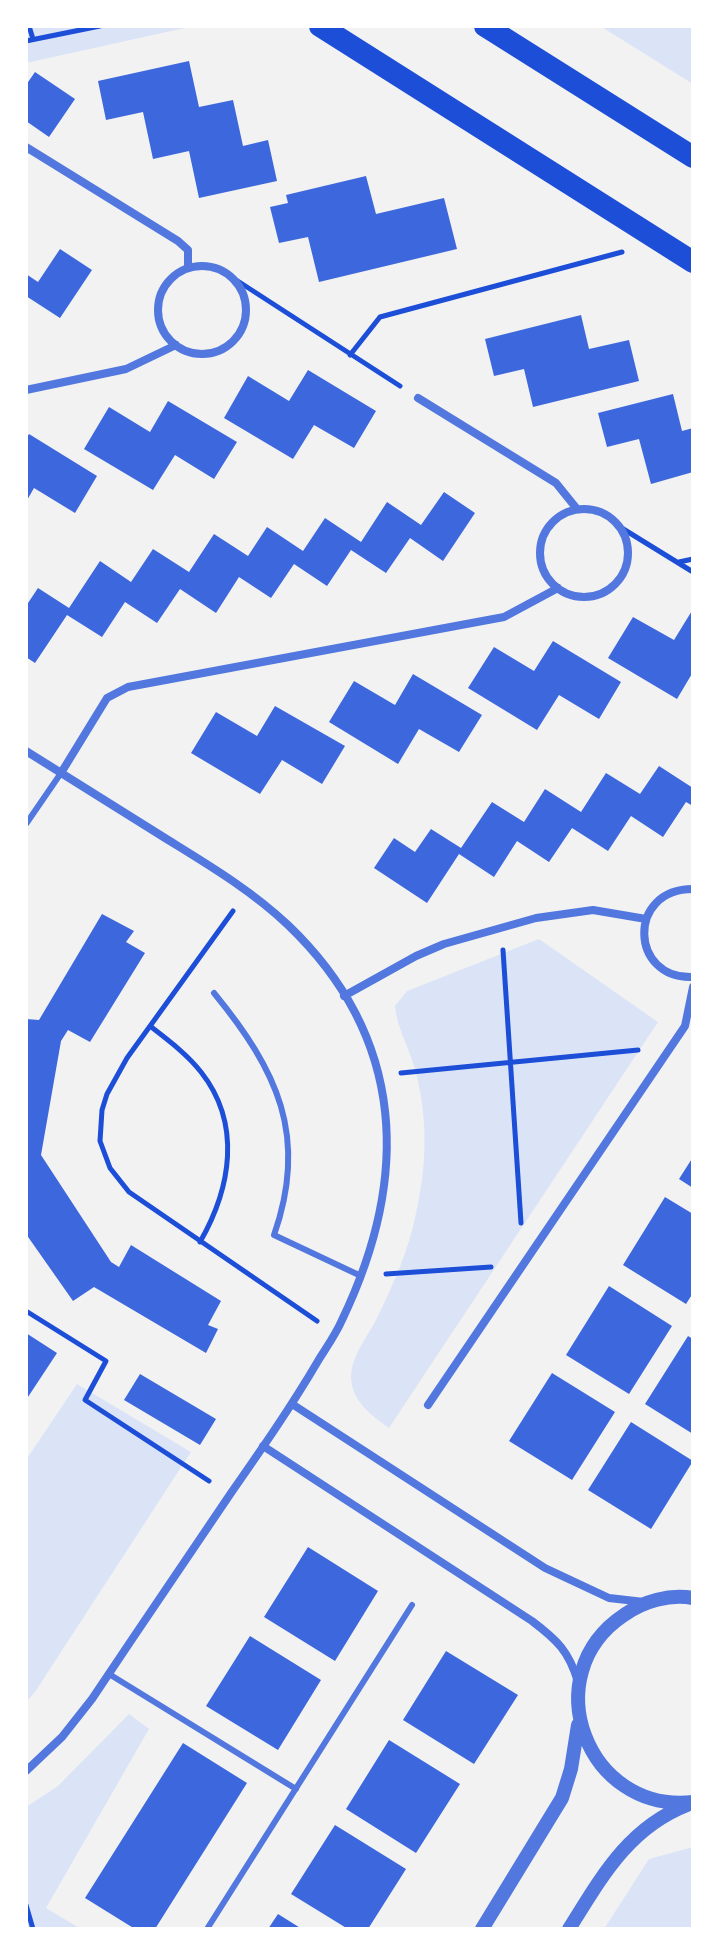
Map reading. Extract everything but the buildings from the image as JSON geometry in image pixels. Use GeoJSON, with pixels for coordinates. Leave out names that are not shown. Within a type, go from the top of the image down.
{"type":"FeatureCollection","features":[{"type":"Feature","properties":{"kind":"highway"},"geometry":{"type":"LineString","coordinates":[[320,26],[693,262]]}},
{"type":"Feature","properties":{"kind":"highway"},"geometry":{"type":"LineString","coordinates":[[485,26],[693,157]]}},
{"type":"Feature","properties":{"kind":"street"},"geometry":{"type":"LineString","coordinates":[[26,147],[178,241],[188,250],[188,268]]}},
{"type":"Feature","properties":{"kind":"street"},"geometry":{"type":"LineString","coordinates":[[188,268],[216,268],[233,278],[246,303],[246,317],[238,336],[222,349],[209,353],[188,352],[176,345],[162,330],[158,303],[170,278],[188,268]]}},
{"type":"Feature","properties":{"kind":"street"},"geometry":{"type":"LineString","coordinates":[[26,390],[126,369],[176,345]]}},
{"type":"Feature","properties":{"kind":"street"},"geometry":{"type":"LineString","coordinates":[[418,398],[556,483],[577,509]]}},
{"type":"Feature","properties":{"kind":"street"},"geometry":{"type":"LineString","coordinates":[[577,509],[591,509],[605,513],[620,527],[628,546],[628,560],[624,573],[605,592],[585,597],[558,588],[548,579],[542,567],[540,546],[553,521],[577,509]]}},
{"type":"Feature","properties":{"kind":"street"},"geometry":{"type":"LineString","coordinates":[[61,773],[107,698],[128,687],[504,617],[558,588]]}},
{"type":"Feature","properties":{"kind":"street"},"geometry":{"type":"LineString","coordinates":[[26,751],[247,891],[288,926],[324,966],[354,1011],[376,1062],[387,1118],[387,1180],[372,1249],[335,1333],[292,1404],[109,1674],[62,1737],[26,1771]]}},
{"type":"Feature","properties":{"kind":"street"},"geometry":{"type":"LineString","coordinates":[[693,889],[681,889],[662,897],[646,919],[646,947],[657,964],[674,975],[693,977]]}},
{"type":"Feature","properties":{"kind":"street"},"geometry":{"type":"LineString","coordinates":[[344,996],[444,944],[536,918],[593,910],[646,919]]}},
{"type":"Feature","properties":{"kind":"street"},"geometry":{"type":"LineString","coordinates":[[428,1405],[685,1026],[693,987]]}},
{"type":"Feature","properties":{"kind":"street"},"geometry":{"type":"LineString","coordinates":[[292,1404],[553,1572],[609,1598],[648,1602]]}},
{"type":"Feature","properties":{"kind":"street"},"geometry":{"type":"LineString","coordinates":[[263,1446],[539,1626],[571,1658],[579,1683],[579,1716],[574,1759],[562,1798],[482,1929]]}},
{"type":"Feature","properties":{"kind":"street"},"geometry":{"type":"LineString","coordinates":[[579,1683],[589,1652],[608,1627],[633,1608],[648,1602],[689,1595]]}},
{"type":"Feature","properties":{"kind":"street"},"geometry":{"type":"LineString","coordinates":[[579,1716],[589,1747],[608,1773],[620,1783],[648,1798],[693,1802]]}},
{"type":"Feature","properties":{"kind":"street"},"geometry":{"type":"LineString","coordinates":[[569,1929],[625,1845],[651,1823],[693,1802]]}},
{"type":"Feature","properties":{"kind":"lane"},"geometry":{"type":"LineString","coordinates":[[26,824],[61,773]]}},
{"type":"Feature","properties":{"kind":"lane"},"geometry":{"type":"LineString","coordinates":[[214,993],[241,1025],[269,1072],[286,1124],[288,1180],[284,1207],[274,1235],[361,1276]]}},
{"type":"Feature","properties":{"kind":"lane"},"geometry":{"type":"LineString","coordinates":[[207,1929],[412,1605]]}},
{"type":"Feature","properties":{"kind":"lane"},"geometry":{"type":"LineString","coordinates":[[109,1674],[296,1789]]}},
{"type":"Feature","properties":{"kind":"path"},"geometry":{"type":"LineString","coordinates":[[29,26],[29,40],[100,26]]}},
{"type":"Feature","properties":{"kind":"path"},"geometry":{"type":"LineString","coordinates":[[350,355],[380,317],[661,241]]}},
{"type":"Feature","properties":{"kind":"path"},"geometry":{"type":"LineString","coordinates":[[233,278],[418,398]]}},
{"type":"Feature","properties":{"kind":"path"},"geometry":{"type":"LineString","coordinates":[[620,527],[693,572]]}},
{"type":"Feature","properties":{"kind":"path"},"geometry":{"type":"LineString","coordinates":[[678,562],[693,559]]}},
{"type":"Feature","properties":{"kind":"path"},"geometry":{"type":"LineString","coordinates":[[247,891],[115,1076],[107,1094],[100,1141],[110,1168],[129,1192],[335,1333]]}},
{"type":"Feature","properties":{"kind":"path"},"geometry":{"type":"LineString","coordinates":[[361,1276],[523,1265],[501,927]]}},
{"type":"Feature","properties":{"kind":"path"},"geometry":{"type":"LineString","coordinates":[[150,1026],[201,1072],[213,1090],[225,1122],[228,1157],[224,1184],[216,1214],[200,1242]]}},
{"type":"Feature","properties":{"kind":"path"},"geometry":{"type":"LineString","coordinates":[[378,1076],[671,1047]]}},
{"type":"Feature","properties":{"kind":"path"},"geometry":{"type":"LineString","coordinates":[[26,1311],[106,1361],[85,1400],[230,1495]]}},
{"type":"Feature","properties":{"kind":"path"},"geometry":{"type":"LineString","coordinates":[[26,1905],[33,1929]]}},
{"type":"Feature","properties":{"kind":"shaded area"},"geometry":{"type":"Polygon","coordinates":[[[26,26],[194,26],[26,63],[26,26]]]}},
{"type":"Feature","properties":{"kind":"shaded area"},"geometry":{"type":"Polygon","coordinates":[[[600,26],[693,26],[693,84],[600,26]]]}},
{"type":"Feature","properties":{"kind":"shaded area"},"geometry":{"type":"Polygon","coordinates":[[[539,939],[658,1022],[389,1428],[358,1400],[351,1376],[358,1352],[384,1304],[405,1253],[420,1195],[424,1141],[422,1105],[415,1069],[395,1006],[407,991],[539,939]]]}},
{"type":"Feature","properties":{"kind":"shaded area"},"geometry":{"type":"Polygon","coordinates":[[[77,1384],[191,1452],[26,1702],[26,1460],[77,1384]]]}},
{"type":"Feature","properties":{"kind":"shaded area"},"geometry":{"type":"Polygon","coordinates":[[[129,1714],[149,1729],[46,1908],[81,1929],[26,1929],[26,1807],[58,1786],[129,1714]]]}},
{"type":"Feature","properties":{"kind":"shaded area"},"geometry":{"type":"Polygon","coordinates":[[[693,1847],[693,1929],[604,1929],[649,1859],[693,1847]]]}}]}
